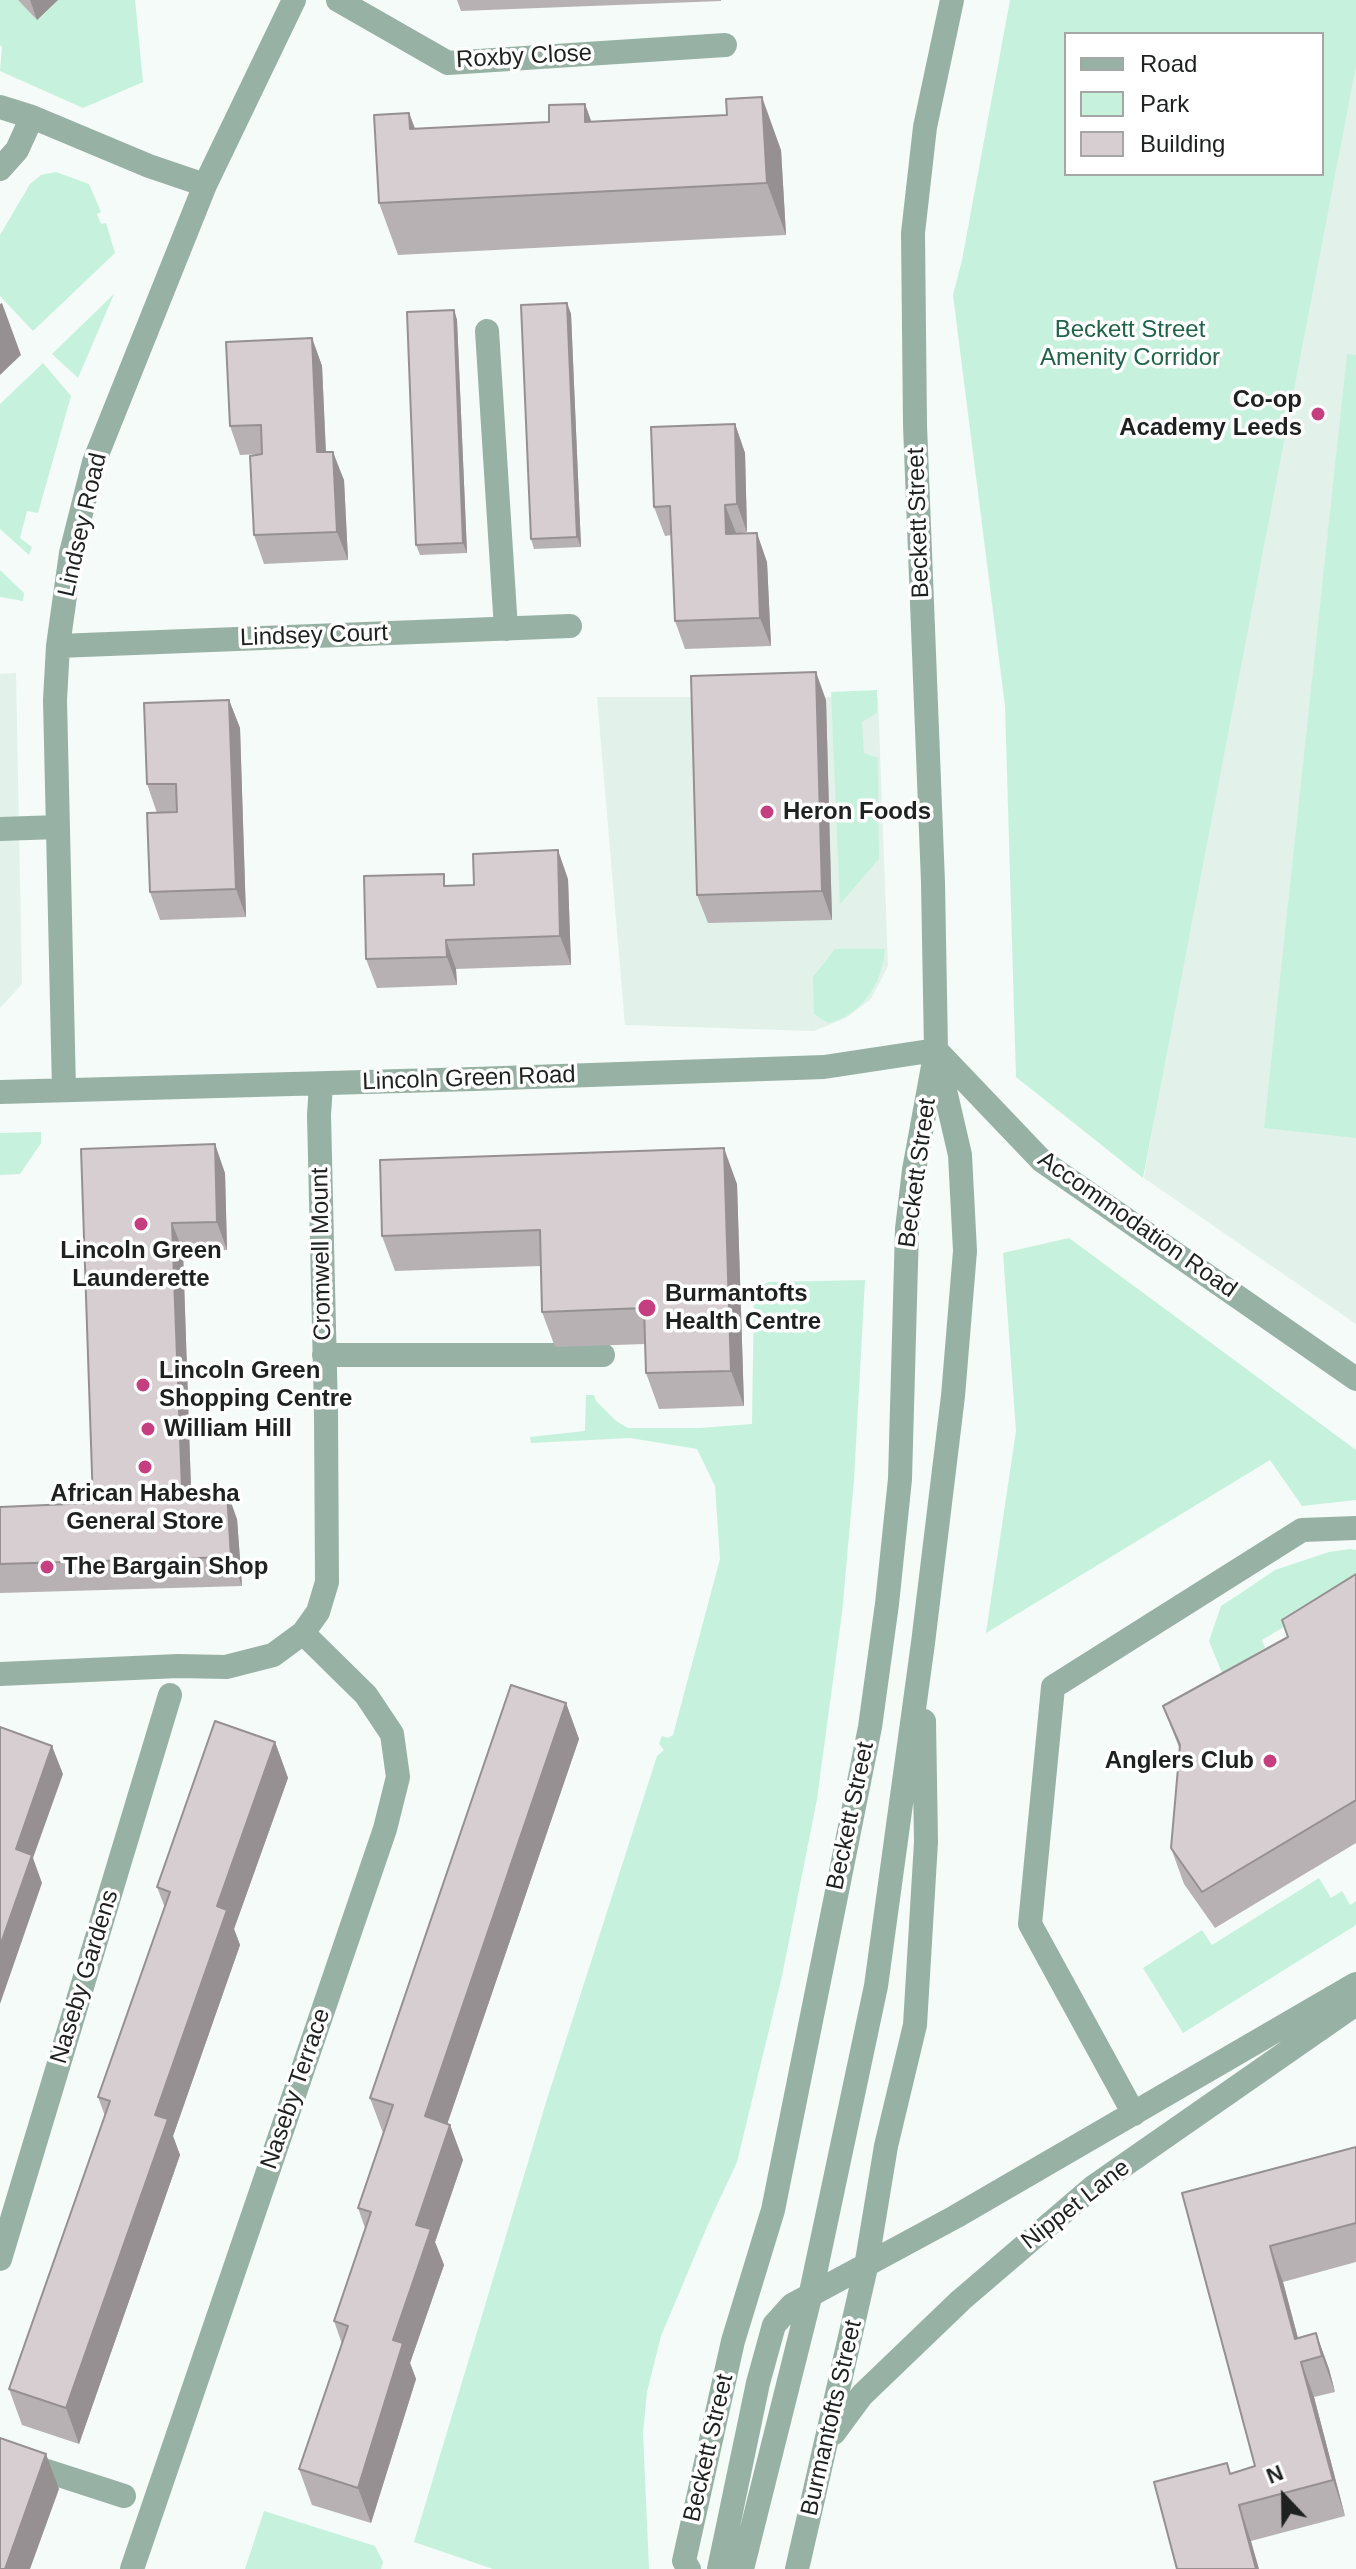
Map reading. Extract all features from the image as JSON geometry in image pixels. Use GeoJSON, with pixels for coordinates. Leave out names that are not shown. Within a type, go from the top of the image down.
{"type":"FeatureCollection","features":[{"type":"Feature","properties":{"kind":"street","name":"Lindsey Road"},"geometry":{"type":"LineString","coordinates":[[64,1090],[55,700],[58,646],[71,553],[94,462],[205,185],[294,0]]}},
{"type":"Feature","properties":{"kind":"street","name":"Roxby Close"},"geometry":{"type":"LineString","coordinates":[[338,0],[448,63],[725,45]]}},
{"type":"Feature","properties":{"kind":"street","name":"Beckett Street"},"geometry":{"type":"LineString","coordinates":[[689,2569],[684,2561],[693,2517],[733,2341],[773,2210],[870,1727],[900,1479],[907,1229],[914,1170],[936,1050],[934,893],[915,425],[913,233],[925,127],[952,0]]}},
{"type":"Feature","properties":{"kind":"street"},"geometry":{"type":"LineString","coordinates":[[0,107],[205,185]]}},
{"type":"Feature","properties":{"kind":"street"},"geometry":{"type":"LineString","coordinates":[[0,169],[17,150],[32,117]]}},
{"type":"Feature","properties":{"kind":"street"},"geometry":{"type":"LineString","coordinates":[[487,331],[506,629]]}},
{"type":"Feature","properties":{"kind":"street","name":"Lindsey Court"},"geometry":{"type":"LineString","coordinates":[[58,646],[570,626]]}},
{"type":"Feature","properties":{"kind":"street"},"geometry":{"type":"LineString","coordinates":[[0,829],[58,827]]}},
{"type":"Feature","properties":{"kind":"street","name":"Beckett Street"},"geometry":{"type":"LineString","coordinates":[[810,2297],[876,1986],[923,1643],[955,1372],[965,1251],[960,1155],[936,1050]]}},
{"type":"Feature","properties":{"kind":"street","name":"Lincoln Green Road"},"geometry":{"type":"LineString","coordinates":[[0,1092],[824,1067],[936,1050]]}},
{"type":"Feature","properties":{"kind":"street","name":"Accommodation Road"},"geometry":{"type":"LineString","coordinates":[[936,1050],[1042,1161],[1356,1379]]}},
{"type":"Feature","properties":{"kind":"street","name":"Cromwell Mount"},"geometry":{"type":"LineString","coordinates":[[0,1674],[178,1666],[226,1667],[273,1655],[303,1633],[318,1612],[327,1582],[321,1084]]}},
{"type":"Feature","properties":{"kind":"street"},"geometry":{"type":"LineString","coordinates":[[324,1355],[603,1355]]}},
{"type":"Feature","properties":{"kind":"street"},"geometry":{"type":"LineString","coordinates":[[1134,2114],[1030,1924],[1053,1687],[1302,1530],[1356,1528]]}},
{"type":"Feature","properties":{"kind":"street","name":"Naseby Terrace"},"geometry":{"type":"LineString","coordinates":[[132,2569],[385,1829],[398,1777],[392,1734],[366,1695],[303,1633]]}},
{"type":"Feature","properties":{"kind":"street","name":"Beckett Street"},"geometry":{"type":"LineString","coordinates":[[866,2267],[886,2146],[915,2025],[926,1842],[923,1643]]}},
{"type":"Feature","properties":{"kind":"street","name":"Naseby Gardens"},"geometry":{"type":"LineString","coordinates":[[0,2259],[170,1695]]}},
{"type":"Feature","properties":{"kind":"street","name":"Nippet Lane"},"geometry":{"type":"LineString","coordinates":[[915,2240],[1356,1984]]}},
{"type":"Feature","properties":{"kind":"street","name":"Nippet Lane"},"geometry":{"type":"LineString","coordinates":[[828,2441],[862,2395],[950,2310],[1093,2187],[1356,2004]]}},
{"type":"Feature","properties":{"kind":"street","name":"Burmantofts Street"},"geometry":{"type":"LineString","coordinates":[[719,2569],[758,2383],[774,2325],[792,2305],[915,2240]]}},
{"type":"Feature","properties":{"kind":"street","name":"Burmantofts Street"},"geometry":{"type":"LineString","coordinates":[[797,2569],[866,2267]]}},
{"type":"Feature","properties":{"kind":"street","name":"Burmantofts Street"},"geometry":{"type":"LineString","coordinates":[[742,2569],[810,2297]]}},
{"type":"Feature","properties":{"kind":"street"},"geometry":{"type":"LineString","coordinates":[[0,2456],[124,2496]]}},
{"type":"Feature","properties":{"kind":"shaded area","name":"Co-op Academy Leeds"},"geometry":{"type":"Polygon","coordinates":[[[1356,6],[1356,1324],[1144,1178],[1204,821],[1356,6]]]}},
{"type":"Feature","properties":{"kind":"shaded area"},"geometry":{"type":"Polygon","coordinates":[[[16,673],[22,984],[0,1008],[0,674],[16,673]]]}},
{"type":"Feature","properties":{"kind":"shaded area"},"geometry":{"type":"Polygon","coordinates":[[[597,697],[878,697],[888,966],[871,999],[846,1018],[814,1031],[625,1025],[597,697]]]}},
{"type":"Feature","properties":{"kind":"green space"},"geometry":{"type":"Polygon","coordinates":[[[0,0],[18,0],[37,20],[58,0],[135,0],[143,82],[83,108],[0,71],[0,0]]]}},
{"type":"Feature","properties":{"kind":"green space","name":"Beckett Street Amenity Corridor"},"geometry":{"type":"Polygon","coordinates":[[[1010,0],[1356,0],[1356,66],[1143,1178],[1016,1077],[1005,706],[953,295],[1010,0]]]}},
{"type":"Feature","properties":{"kind":"green space"},"geometry":{"type":"Polygon","coordinates":[[[56,172],[89,184],[101,212],[97,214],[101,224],[106,223],[115,253],[33,331],[0,296],[0,235],[30,184],[41,175],[56,172]]]}},
{"type":"Feature","properties":{"kind":"green space"},"geometry":{"type":"Polygon","coordinates":[[[114,294],[78,378],[52,354],[114,294]]]}},
{"type":"Feature","properties":{"kind":"green space"},"geometry":{"type":"Polygon","coordinates":[[[1347,354],[1356,355],[1356,1138],[1264,1128],[1347,354]]]}},
{"type":"Feature","properties":{"kind":"green space"},"geometry":{"type":"Polygon","coordinates":[[[43,363],[71,396],[38,513],[27,511],[20,538],[32,547],[29,555],[0,529],[0,404],[43,363]]]}},
{"type":"Feature","properties":{"kind":"green space"},"geometry":{"type":"Polygon","coordinates":[[[0,570],[24,593],[23,601],[0,597],[0,570]]]}},
{"type":"Feature","properties":{"kind":"green space"},"geometry":{"type":"Polygon","coordinates":[[[877,690],[877,713],[862,722],[864,753],[878,758],[879,859],[840,904],[831,692],[877,690]]]}},
{"type":"Feature","properties":{"kind":"green space"},"geometry":{"type":"Polygon","coordinates":[[[835,949],[885,949],[880,974],[868,996],[851,1013],[828,1023],[814,1014],[813,977],[835,949]]]}},
{"type":"Feature","properties":{"kind":"green space"},"geometry":{"type":"Polygon","coordinates":[[[41,1132],[41,1143],[20,1174],[0,1175],[0,1133],[41,1132]]]}},
{"type":"Feature","properties":{"kind":"green space"},"geometry":{"type":"Polygon","coordinates":[[[1069,1238],[1356,1450],[1356,1500],[1302,1506],[1270,1460],[986,1633],[1016,1431],[1003,1253],[1069,1238]]]}},
{"type":"Feature","properties":{"kind":"green space"},"geometry":{"type":"Polygon","coordinates":[[[865,1280],[854,1480],[842,1613],[817,1799],[782,1976],[737,2162],[661,2336],[647,2392],[643,2433],[649,2569],[493,2569],[414,2542],[547,2099],[657,1756],[664,1750],[659,1744],[662,1736],[668,1738],[673,1735],[720,1559],[715,1486],[697,1449],[630,1438],[531,1443],[530,1437],[585,1431],[586,1395],[594,1395],[616,1421],[628,1428],[752,1424],[754,1289],[769,1282],[865,1280]]]}},
{"type":"Feature","properties":{"kind":"green space"},"geometry":{"type":"Polygon","coordinates":[[[1356,1550],[1356,1584],[1262,1640],[1265,1648],[1222,1673],[1209,1641],[1221,1606],[1275,1570],[1329,1552],[1356,1550]]]}},
{"type":"Feature","properties":{"kind":"green space"},"geometry":{"type":"Polygon","coordinates":[[[1319,1878],[1331,1898],[1342,1891],[1350,1905],[1356,1901],[1356,1925],[1183,2033],[1143,1968],[1202,1930],[1212,1945],[1319,1878]]]}},
{"type":"Feature","properties":{"kind":"green space"},"geometry":{"type":"Polygon","coordinates":[[[264,2511],[375,2546],[383,2562],[381,2569],[245,2569],[264,2511]]]}},
{"type":"Feature","properties":{"kind":"building"},"geometry":{"type":"Polygon","coordinates":[[[762,97],[767,183],[379,203],[374,115],[409,113],[410,129],[549,122],[549,105],[585,104],[585,122],[727,115],[726,99],[762,97]]]}},
{"type":"Feature","properties":{"kind":"building"},"geometry":{"type":"Polygon","coordinates":[[[567,303],[577,537],[531,539],[521,305],[567,303]]]}},
{"type":"Feature","properties":{"kind":"building"},"geometry":{"type":"Polygon","coordinates":[[[454,310],[463,543],[416,545],[407,312],[454,310]]]}},
{"type":"Feature","properties":{"kind":"building"},"geometry":{"type":"Polygon","coordinates":[[[312,338],[317,452],[333,452],[337,532],[254,535],[250,456],[262,454],[261,425],[230,426],[226,342],[312,338]]]}},
{"type":"Feature","properties":{"kind":"building"},"geometry":{"type":"Polygon","coordinates":[[[735,424],[737,504],[725,505],[726,534],[757,533],[760,618],[675,621],[670,506],[654,507],[651,427],[735,424]]]}},
{"type":"Feature","properties":{"kind":"building","name":"Heron Foods"},"geometry":{"type":"Polygon","coordinates":[[[816,672],[822,891],[697,895],[691,676],[816,672]]]}},
{"type":"Feature","properties":{"kind":"building"},"geometry":{"type":"Polygon","coordinates":[[[229,700],[236,889],[150,892],[147,813],[177,812],[176,784],[147,784],[144,703],[229,700]]]}},
{"type":"Feature","properties":{"kind":"building"},"geometry":{"type":"Polygon","coordinates":[[[558,850],[560,936],[446,940],[447,957],[366,959],[364,876],[444,874],[444,886],[474,885],[473,854],[558,850]]]}},
{"type":"Feature","properties":{"kind":"building","name":"Lincoln Green Shopping Centre"},"geometry":{"type":"Polygon","coordinates":[[[215,1144],[217,1222],[172,1223],[182,1490],[227,1491],[231,1557],[0,1564],[0,1507],[93,1503],[81,1149],[215,1144]]]}},
{"type":"Feature","properties":{"kind":"building","name":"Burmantofts Health Centre"},"geometry":{"type":"Polygon","coordinates":[[[724,1148],[731,1371],[646,1373],[644,1308],[542,1312],[540,1230],[382,1236],[380,1160],[724,1148]]]}},
{"type":"Feature","properties":{"kind":"building","name":"Anglers Club"},"geometry":{"type":"Polygon","coordinates":[[[1356,1574],[1356,1800],[1202,1892],[1171,1848],[1180,1745],[1163,1706],[1288,1637],[1282,1620],[1356,1574]]]}},
{"type":"Feature","properties":{"kind":"building"},"geometry":{"type":"Polygon","coordinates":[[[511,1685],[566,1703],[425,2116],[450,2125],[416,2225],[431,2229],[393,2340],[403,2343],[358,2488],[299,2469],[348,2326],[334,2321],[371,2212],[358,2208],[393,2105],[370,2098],[511,1685]]]}},
{"type":"Feature","properties":{"kind":"building"},"geometry":{"type":"Polygon","coordinates":[[[215,1721],[275,1742],[217,1906],[227,1910],[155,2115],[168,2119],[66,2408],[9,2389],[110,2101],[98,2097],[170,1892],[157,1887],[215,1721]]]}},
{"type":"Feature","properties":{"kind":"building"},"geometry":{"type":"Polygon","coordinates":[[[0,1727],[52,1746],[16,1849],[32,1855],[0,1946],[0,1727]]]}},
{"type":"Feature","properties":{"kind":"building"},"geometry":{"type":"Polygon","coordinates":[[[1356,2147],[1356,2223],[1270,2246],[1295,2339],[1316,2333],[1322,2356],[1301,2362],[1333,2480],[1239,2505],[1256,2569],[1177,2569],[1154,2482],[1227,2463],[1230,2474],[1255,2466],[1182,2193],[1356,2147]]]}},
{"type":"Feature","properties":{"kind":"building"},"geometry":{"type":"Polygon","coordinates":[[[0,2438],[46,2454],[5,2569],[0,2569],[0,2438]]]}},
{"type":"Feature","properties":{"kind":"place","name":"Co-op Academy Leeds"},"geometry":{"type":"Point","coordinates":[1318,414]}},
{"type":"Feature","properties":{"kind":"place","name":"Heron Foods"},"geometry":{"type":"Point","coordinates":[767,812]}},
{"type":"Feature","properties":{"kind":"place","name":"Lincoln Green Launderette"},"geometry":{"type":"Point","coordinates":[141,1224]}},
{"type":"Feature","properties":{"kind":"place","name":"Burmantofts Health Centre"},"geometry":{"type":"Point","coordinates":[647,1308]}},
{"type":"Feature","properties":{"kind":"place","name":"Lincoln Green Shopping Centre"},"geometry":{"type":"Point","coordinates":[143,1385]}},
{"type":"Feature","properties":{"kind":"place","name":"William Hill"},"geometry":{"type":"Point","coordinates":[148,1429]}},
{"type":"Feature","properties":{"kind":"place","name":"African Habesha General Store"},"geometry":{"type":"Point","coordinates":[145,1467]}},
{"type":"Feature","properties":{"kind":"place","name":"The Bargain Shop"},"geometry":{"type":"Point","coordinates":[47,1567]}},
{"type":"Feature","properties":{"kind":"place","name":"Anglers Club"},"geometry":{"type":"Point","coordinates":[1270,1761]}}]}
